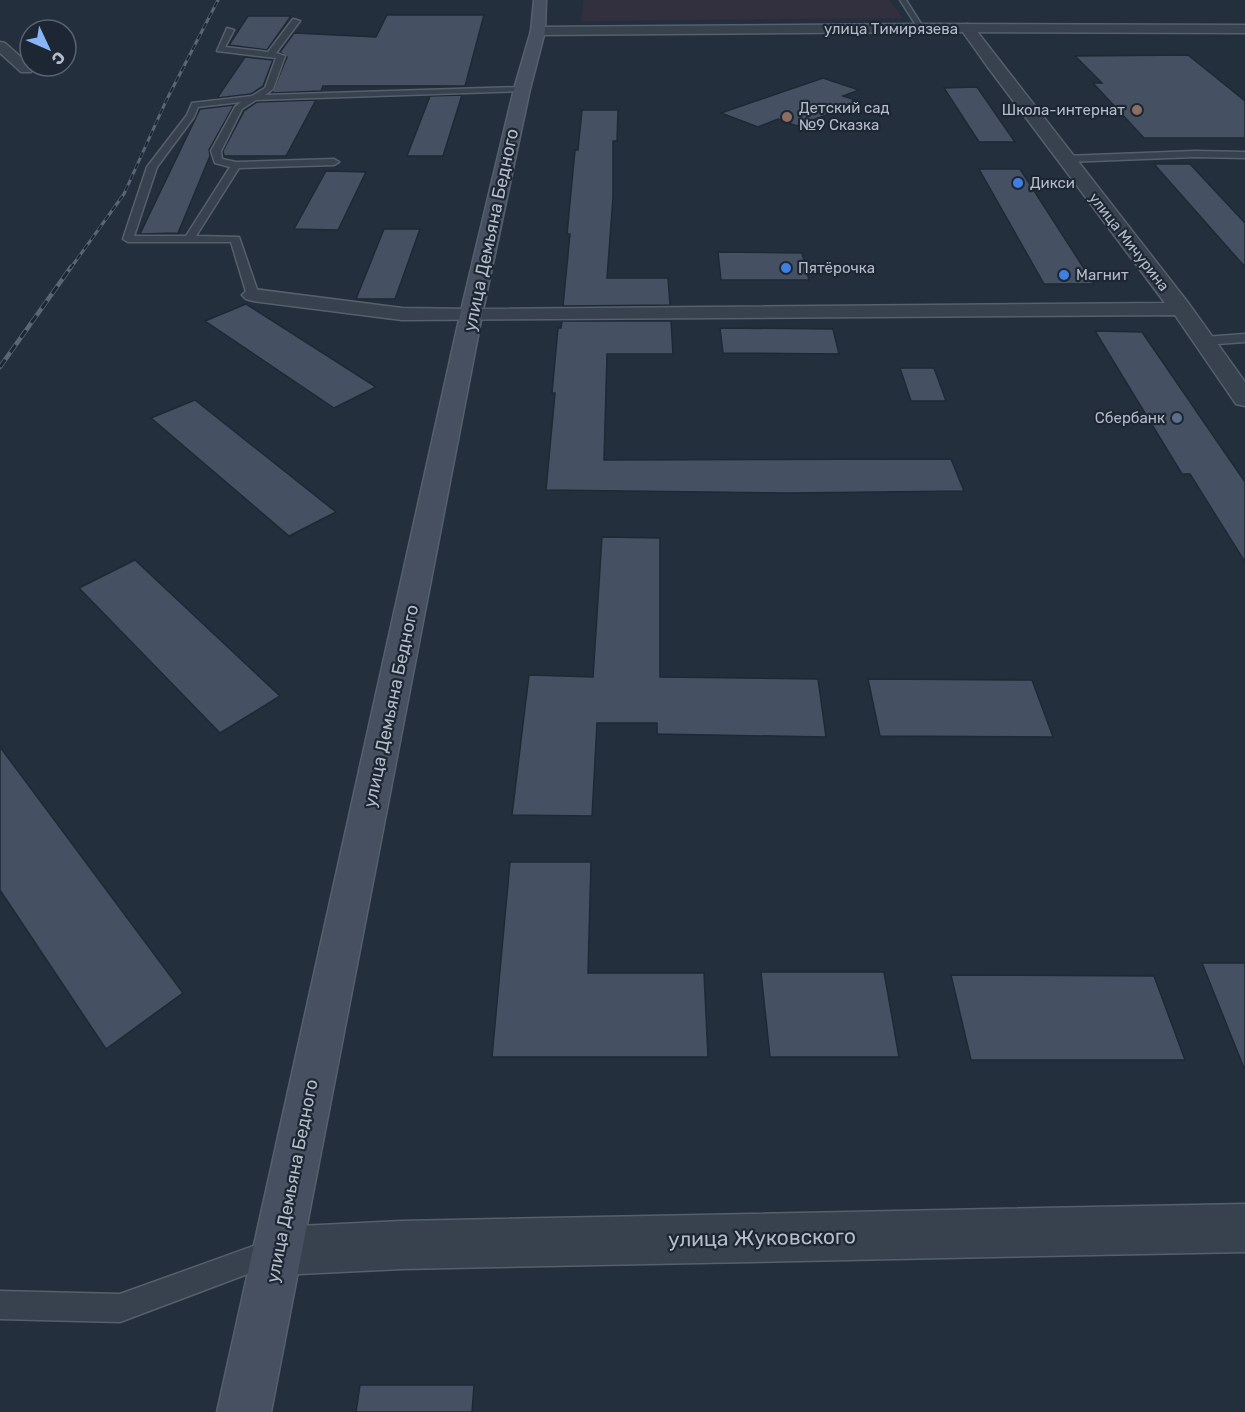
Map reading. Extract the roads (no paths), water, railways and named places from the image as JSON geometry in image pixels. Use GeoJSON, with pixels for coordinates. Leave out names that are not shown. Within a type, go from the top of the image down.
{"type":"FeatureCollection","features":[{"type":"Feature","properties":{"kind":"main road","name":"улица Демьяна Бедного"},"geometry":{"type":"LineString","coordinates":[[244,1412],[471,315],[539,16]]}},
{"type":"Feature","properties":{"kind":"street","name":"улица Тимирязева"},"geometry":{"type":"LineString","coordinates":[[539,16],[922,28],[1245,29]]}},
{"type":"Feature","properties":{"kind":"street","name":"улица Мичурина"},"geometry":{"type":"LineString","coordinates":[[967,28],[1181,309],[1245,399]]}},
{"type":"Feature","properties":{"kind":"street"},"geometry":{"type":"LineString","coordinates":[[0,46],[26,69],[9,72]]}},
{"type":"Feature","properties":{"kind":"street"},"geometry":{"type":"LineString","coordinates":[[253,295],[402,314],[1181,309]]}},
{"type":"Feature","properties":{"kind":"street","name":"улица Жуковского"},"geometry":{"type":"LineString","coordinates":[[278,1251],[414,1245],[1245,1228]]}},
{"type":"Feature","properties":{"kind":"lane"},"geometry":{"type":"LineString","coordinates":[[903,0],[922,28]]}},
{"type":"Feature","properties":{"kind":"lane"},"geometry":{"type":"LineString","coordinates":[[271,54],[296,21]]}},
{"type":"Feature","properties":{"kind":"lane"},"geometry":{"type":"LineString","coordinates":[[230,30],[220,49],[281,56],[269,89],[239,107],[216,151],[218,161],[236,165],[334,162]]}},
{"type":"Feature","properties":{"kind":"lane"},"geometry":{"type":"LineString","coordinates":[[253,295],[235,239],[128,239],[152,167],[191,115],[195,105],[254,98],[522,89]]}},
{"type":"Feature","properties":{"kind":"lane"},"geometry":{"type":"LineString","coordinates":[[1066,159],[1195,154],[1245,155]]}},
{"type":"Feature","properties":{"kind":"lane"},"geometry":{"type":"LineString","coordinates":[[189,239],[236,165]]}},
{"type":"Feature","properties":{"kind":"lane"},"geometry":{"type":"LineString","coordinates":[[1204,341],[1245,338]]}},
{"type":"Feature","properties":{"kind":"lane"},"geometry":{"type":"LineString","coordinates":[[0,1305],[120,1308],[278,1251]]}},
{"type":"Feature","properties":{"kind":"railway"},"geometry":{"type":"LineString","coordinates":[[70,269],[124,194],[166,101],[218,0]]}},
{"type":"Feature","properties":{"kind":"railway"},"geometry":{"type":"LineString","coordinates":[[0,367],[71,267]]}},
{"type":"Feature","properties":{"kind":"place","name":"Школа-интернат"},"geometry":{"type":"Point","coordinates":[1137,110]}},
{"type":"Feature","properties":{"kind":"place","name":"Детский сад №9 Сказка"},"geometry":{"type":"Point","coordinates":[787,117]}},
{"type":"Feature","properties":{"kind":"place","name":"Дикси"},"geometry":{"type":"Point","coordinates":[1018,183]}},
{"type":"Feature","properties":{"kind":"place","name":"Пятёрочка"},"geometry":{"type":"Point","coordinates":[786,268]}},
{"type":"Feature","properties":{"kind":"place","name":"Магнит"},"geometry":{"type":"Point","coordinates":[1064,275]}},
{"type":"Feature","properties":{"kind":"place","name":"Сбербанк"},"geometry":{"type":"Point","coordinates":[1177,418]}}]}
